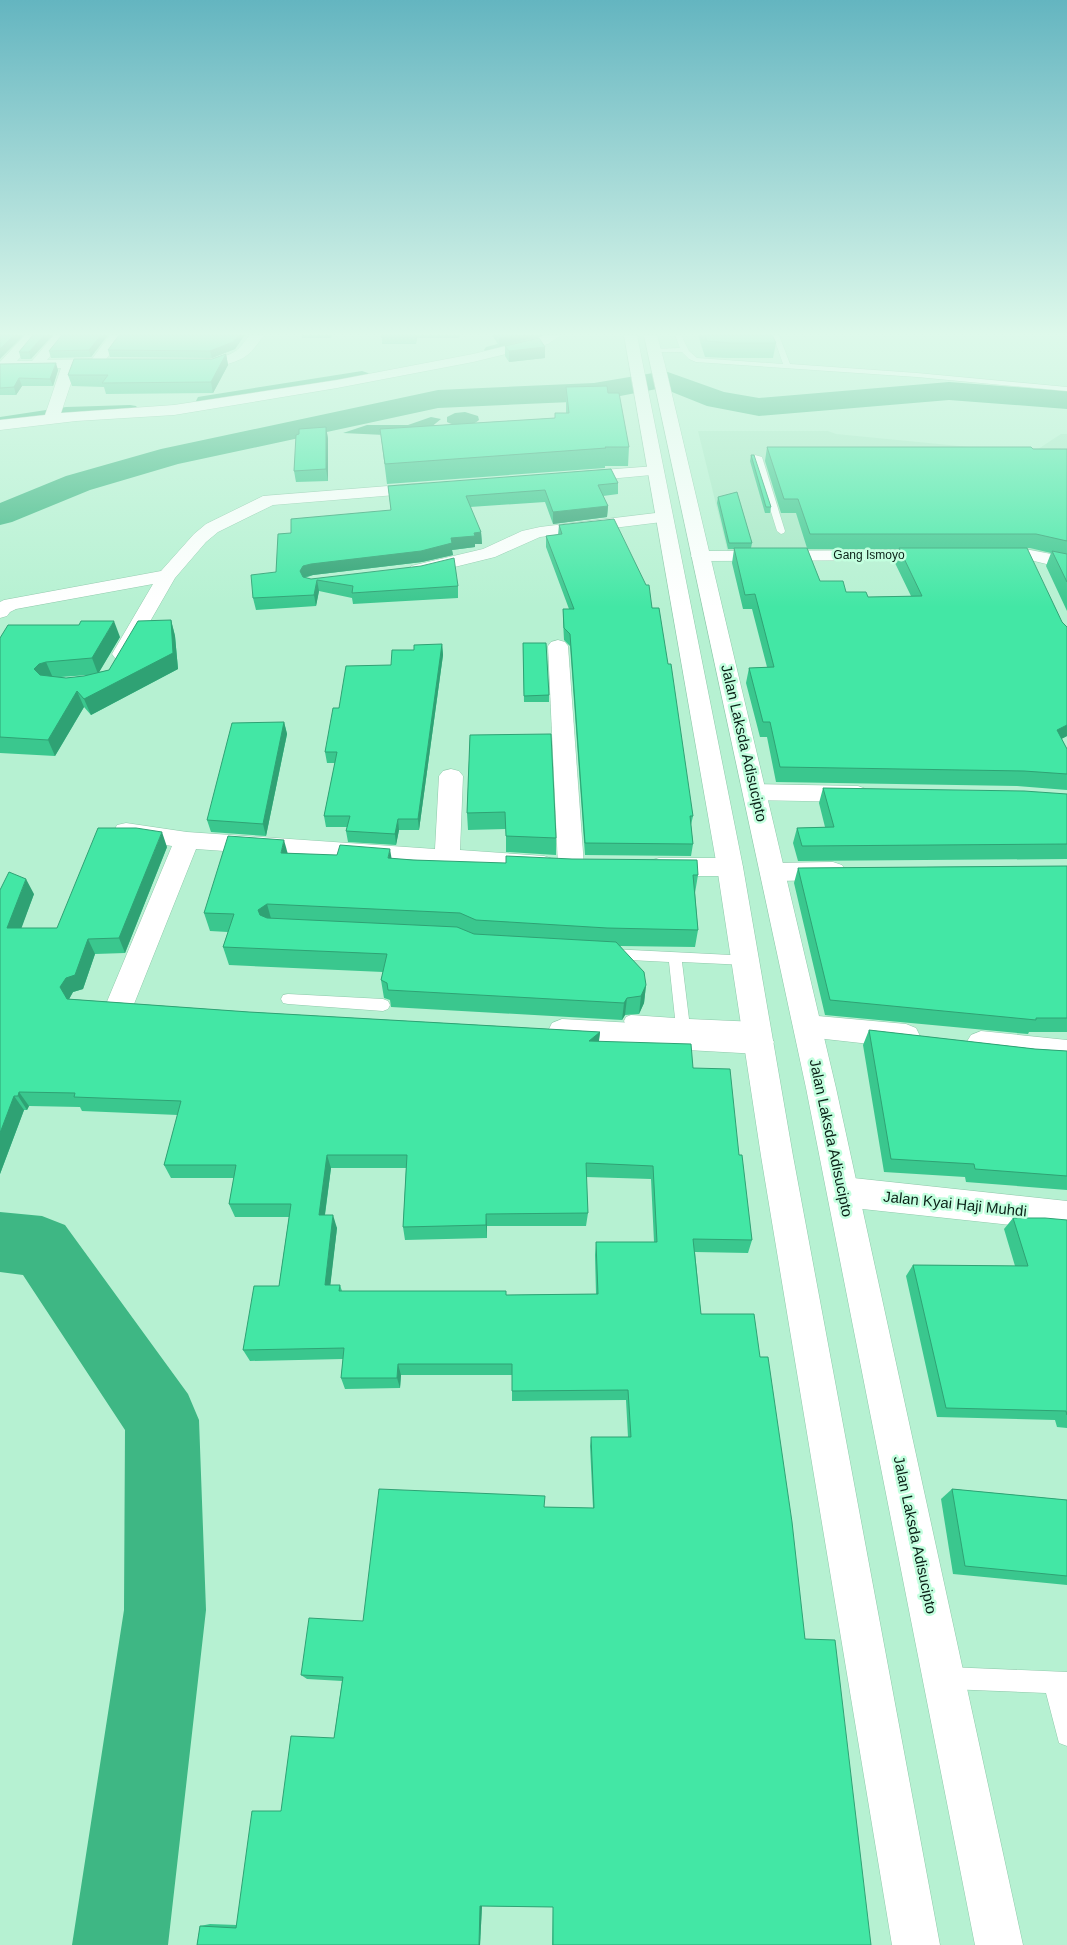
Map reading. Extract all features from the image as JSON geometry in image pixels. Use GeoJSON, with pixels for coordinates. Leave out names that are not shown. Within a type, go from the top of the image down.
{"type":"FeatureCollection","features":[{"type":"Feature","properties":{"kind":"main road","name":"Jalan Laksda Adisucipto"},"geometry":{"type":"LineString","coordinates":[[656,426],[656,471],[730,867],[916,1945]]}},
{"type":"Feature","properties":{"kind":"main road","name":"Jalan Laksda Adisucipto"},"geometry":{"type":"LineString","coordinates":[[661,426],[700,556],[756,792],[844,1192],[998,1945]]}},
{"type":"Feature","properties":{"kind":"main road"},"geometry":{"type":"LineString","coordinates":[[561,478],[656,471]]}},
{"type":"Feature","properties":{"kind":"main road"},"geometry":{"type":"LineString","coordinates":[[111,672],[127,627],[167,576],[200,538],[212,528],[269,500],[446,486]]}},
{"type":"Feature","properties":{"kind":"main road"},"geometry":{"type":"LineString","coordinates":[[404,572],[422,570],[489,553],[528,535],[540,532],[664,517]]}},
{"type":"Feature","properties":{"kind":"main road","name":"Gang Ismoyo"},"geometry":{"type":"LineString","coordinates":[[700,556],[954,555]]}},
{"type":"Feature","properties":{"kind":"main road"},"geometry":{"type":"LineString","coordinates":[[973,555],[1030,555],[1067,563]]}},
{"type":"Feature","properties":{"kind":"main road"},"geometry":{"type":"LineString","coordinates":[[1030,555],[1038,573]]}},
{"type":"Feature","properties":{"kind":"main road"},"geometry":{"type":"LineString","coordinates":[[0,612],[2,608],[11,604],[167,576]]}},
{"type":"Feature","properties":{"kind":"main road"},"geometry":{"type":"LineString","coordinates":[[117,830],[187,840],[447,860],[580,866],[558,646]]}},
{"type":"Feature","properties":{"kind":"main road"},"geometry":{"type":"LineString","coordinates":[[447,860],[451,776]]}},
{"type":"Feature","properties":{"kind":"main road"},"geometry":{"type":"LineString","coordinates":[[756,792],[880,794]]}},
{"type":"Feature","properties":{"kind":"main road"},"geometry":{"type":"LineString","coordinates":[[147,1006],[106,1003],[187,840]]}},
{"type":"Feature","properties":{"kind":"main road"},"geometry":{"type":"LineString","coordinates":[[636,867],[730,867]]}},
{"type":"Feature","properties":{"kind":"main road"},"geometry":{"type":"LineString","coordinates":[[773,872],[859,871]]}},
{"type":"Feature","properties":{"kind":"main road"},"geometry":{"type":"LineString","coordinates":[[264,1015],[392,1014]]}},
{"type":"Feature","properties":{"kind":"main road"},"geometry":{"type":"LineString","coordinates":[[807,1026],[1067,1052]]}},
{"type":"Feature","properties":{"kind":"main road"},"geometry":{"type":"LineString","coordinates":[[538,1030],[758,1035]]}},
{"type":"Feature","properties":{"kind":"main road","name":"Jalan Kyai Haji Muhdi"},"geometry":{"type":"LineString","coordinates":[[844,1192],[1067,1216]]}},
{"type":"Feature","properties":{"kind":"lane"},"geometry":{"type":"LineString","coordinates":[[758,457],[781,531]]}},
{"type":"Feature","properties":{"kind":"lane"},"geometry":{"type":"LineString","coordinates":[[599,953],[746,960]]}},
{"type":"Feature","properties":{"kind":"lane"},"geometry":{"type":"LineString","coordinates":[[676,958],[683,1025]]}},
{"type":"Feature","properties":{"kind":"lane"},"geometry":{"type":"LineString","coordinates":[[288,999],[392,1014]]}},
{"type":"Feature","properties":{"kind":"lane"},"geometry":{"type":"LineString","coordinates":[[631,1020],[758,1035]]}},
{"type":"Feature","properties":{"kind":"lane"},"geometry":{"type":"LineString","coordinates":[[944,1678],[1060,1683],[1067,1735]]}},
{"type":"Feature","properties":{"kind":"shaded area"},"geometry":{"type":"Polygon","coordinates":[[[365,426],[433,426],[430,428],[384,435],[343,433],[365,426]]]}},
{"type":"Feature","properties":{"kind":"shaded area"},"geometry":{"type":"Polygon","coordinates":[[[698,431],[828,431],[836,434],[1032,453],[1061,434],[1067,434],[1067,560],[1048,552],[728,553],[698,431]]]}},
{"type":"Feature","properties":{"kind":"building"},"geometry":{"type":"Polygon","coordinates":[[[431,426],[625,426],[629,447],[605,447],[385,464],[380,429],[431,426]]]}},
{"type":"Feature","properties":{"kind":"building"},"geometry":{"type":"Polygon","coordinates":[[[326,427],[326,469],[294,471],[296,435],[299,434],[299,429],[326,427]]]}},
{"type":"Feature","properties":{"kind":"building"},"geometry":{"type":"Polygon","coordinates":[[[767,447],[1031,447],[1033,449],[1067,449],[1067,541],[1036,534],[810,534],[798,499],[784,499],[767,447]]]}},
{"type":"Feature","properties":{"kind":"building"},"geometry":{"type":"Polygon","coordinates":[[[751,455],[754,455],[771,507],[766,507],[751,455]]]}},
{"type":"Feature","properties":{"kind":"building"},"geometry":{"type":"Polygon","coordinates":[[[611,469],[618,483],[598,485],[608,506],[553,512],[545,490],[466,496],[481,532],[474,533],[475,536],[451,538],[452,543],[421,551],[311,564],[303,566],[300,571],[303,577],[311,579],[421,566],[454,558],[458,586],[352,593],[353,586],[317,580],[314,595],[253,598],[251,575],[276,572],[278,534],[291,533],[291,519],[391,510],[388,486],[611,469]]]}},
{"type":"Feature","properties":{"kind":"building"},"geometry":{"type":"Polygon","coordinates":[[[737,492],[752,543],[729,543],[718,497],[737,492]]]}},
{"type":"Feature","properties":{"kind":"building"},"geometry":{"type":"Polygon","coordinates":[[[614,519],[646,585],[649,585],[652,608],[659,608],[668,664],[671,664],[693,816],[690,816],[693,844],[585,843],[570,634],[564,628],[563,609],[574,609],[546,536],[562,534],[559,525],[614,519]]]}},
{"type":"Feature","properties":{"kind":"building"},"geometry":{"type":"Polygon","coordinates":[[[734,548],[807,548],[820,581],[843,581],[846,592],[866,592],[868,597],[922,596],[899,548],[1027,548],[1062,622],[1067,627],[1067,725],[1057,730],[1067,749],[1067,774],[1024,771],[780,767],[770,722],[763,722],[749,668],[774,667],[755,594],[745,595],[734,548]]]}},
{"type":"Feature","properties":{"kind":"building"},"geometry":{"type":"Polygon","coordinates":[[[1052,551],[1067,554],[1067,582],[1052,551]]]}},
{"type":"Feature","properties":{"kind":"building"},"geometry":{"type":"Polygon","coordinates":[[[171,620],[173,653],[84,699],[77,691],[48,740],[0,737],[0,638],[8,625],[79,625],[81,621],[114,621],[92,658],[46,662],[39,664],[34,669],[40,675],[66,678],[109,670],[138,621],[171,620]]]}},
{"type":"Feature","properties":{"kind":"building"},"geometry":{"type":"Polygon","coordinates":[[[523,643],[546,643],[549,695],[524,696],[523,643]]]}},
{"type":"Feature","properties":{"kind":"building"},"geometry":{"type":"Polygon","coordinates":[[[442,644],[418,819],[398,819],[395,834],[346,831],[350,816],[324,816],[337,752],[325,752],[333,708],[339,708],[346,666],[391,665],[392,650],[414,650],[414,645],[442,644]]]}},
{"type":"Feature","properties":{"kind":"building"},"geometry":{"type":"Polygon","coordinates":[[[284,722],[263,824],[207,820],[232,723],[284,722]]]}},
{"type":"Feature","properties":{"kind":"building"},"geometry":{"type":"Polygon","coordinates":[[[551,734],[556,838],[506,836],[505,812],[467,813],[470,735],[551,734]]]}},
{"type":"Feature","properties":{"kind":"building"},"geometry":{"type":"Polygon","coordinates":[[[823,788],[1024,791],[1067,794],[1067,844],[802,846],[797,828],[834,827],[823,788]]]}},
{"type":"Feature","properties":{"kind":"building"},"geometry":{"type":"Polygon","coordinates":[[[98,828],[136,828],[162,832],[119,938],[88,939],[75,975],[66,978],[60,987],[67,999],[249,1012],[600,1032],[589,1041],[691,1044],[693,1068],[730,1069],[739,1155],[742,1155],[752,1240],[693,1239],[701,1314],[754,1314],[760,1357],[768,1357],[792,1522],[805,1639],[835,1640],[871,1945],[553,1945],[553,1907],[480,1906],[479,1945],[197,1945],[200,1926],[236,1928],[252,1811],[281,1811],[291,1736],[334,1738],[343,1677],[301,1675],[309,1618],[363,1621],[379,1489],[545,1496],[544,1507],[594,1508],[591,1437],[631,1437],[628,1390],[512,1391],[512,1364],[398,1364],[397,1378],[341,1378],[344,1348],[243,1350],[254,1286],[279,1286],[291,1204],[229,1204],[236,1165],[164,1165],[181,1101],[74,1097],[75,1093],[19,1092],[18,1096],[14,1096],[0,1133],[0,890],[9,872],[26,879],[7,928],[57,928],[98,828]],[[327,1155],[319,1215],[333,1215],[325,1285],[340,1285],[339,1291],[506,1291],[506,1295],[598,1294],[596,1242],[657,1242],[653,1166],[586,1163],[588,1213],[486,1214],[486,1225],[403,1227],[407,1155],[327,1155]]]}},
{"type":"Feature","properties":{"kind":"building"},"geometry":{"type":"Polygon","coordinates":[[[228,836],[284,840],[281,853],[337,855],[340,845],[390,849],[388,858],[413,860],[506,863],[506,856],[572,859],[697,860],[698,875],[693,875],[698,930],[607,928],[476,920],[460,913],[267,904],[258,910],[260,915],[267,918],[457,927],[474,934],[616,942],[644,972],[646,985],[641,996],[627,998],[624,1003],[388,990],[387,983],[381,980],[387,954],[223,947],[234,914],[204,913],[228,836]]]}},
{"type":"Feature","properties":{"kind":"building"},"geometry":{"type":"Polygon","coordinates":[[[1067,866],[1067,1018],[1036,1018],[1036,1020],[830,1000],[798,868],[1067,866]]]}},
{"type":"Feature","properties":{"kind":"building"},"geometry":{"type":"Polygon","coordinates":[[[869,1030],[1067,1051],[1067,1176],[975,1169],[974,1164],[891,1159],[869,1030]]]}},
{"type":"Feature","properties":{"kind":"building"},"geometry":{"type":"Polygon","coordinates":[[[1013,1218],[1067,1220],[1067,1415],[1066,1411],[946,1408],[913,1265],[1028,1266],[1013,1218]]]}},
{"type":"Feature","properties":{"kind":"building"},"geometry":{"type":"Polygon","coordinates":[[[952,1489],[1067,1500],[1067,1576],[965,1566],[952,1489]]]}},
{"type":"Feature","properties":{"kind":"waterway"},"geometry":{"type":"LineString","coordinates":[[0,515],[78,483],[172,456],[313,426]]}},
{"type":"Feature","properties":{"kind":"waterway"},"geometry":{"type":"LineString","coordinates":[[0,1242],[42,1247],[162,1420],[165,1610],[120,1945]]}}]}
